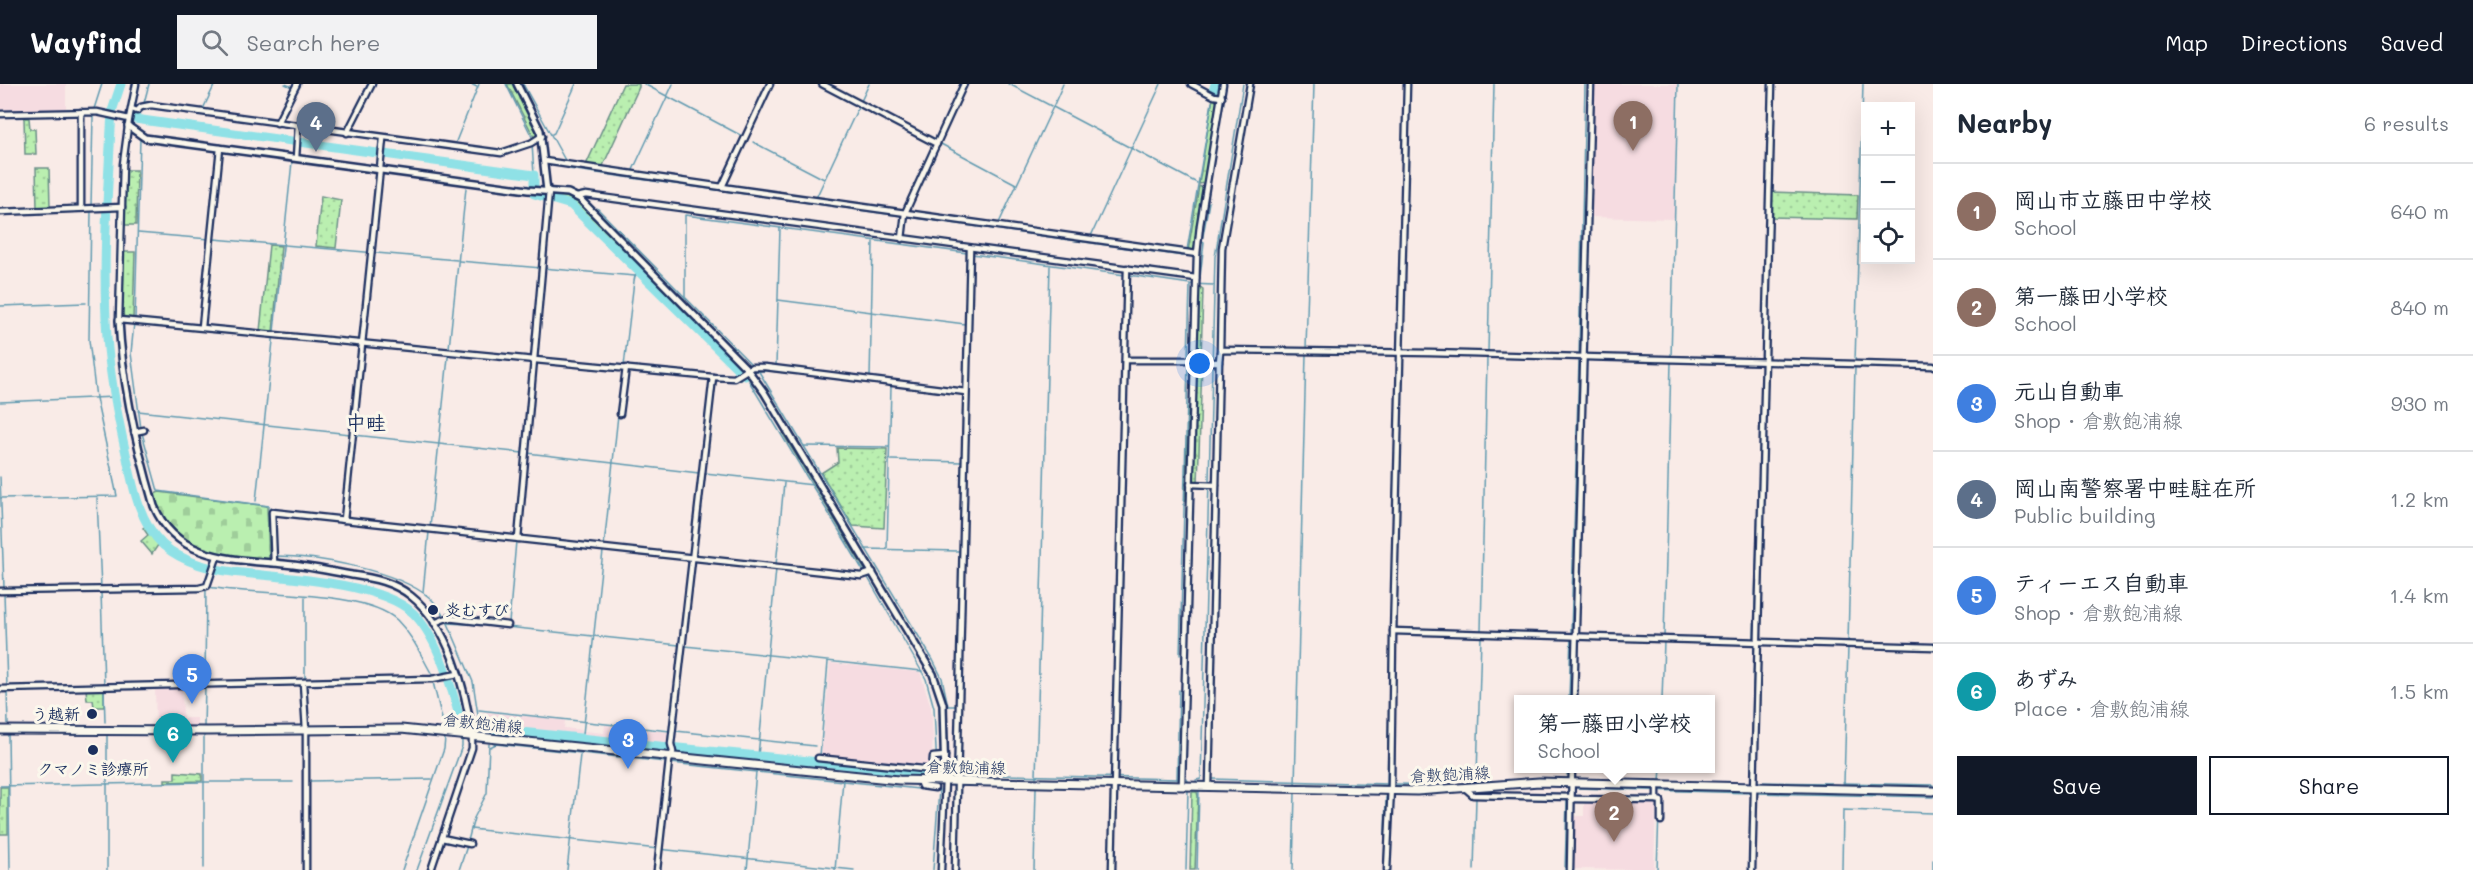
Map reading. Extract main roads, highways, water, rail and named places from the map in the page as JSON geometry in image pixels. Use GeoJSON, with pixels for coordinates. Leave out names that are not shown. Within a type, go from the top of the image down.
{"type":"FeatureCollection","features":[{"type":"Feature","properties":{"kind":"main road","name":"倉敷飽浦線"},"geometry":{"type":"LineString","coordinates":[[0,730],[401,729],[670,755],[870,778],[919,780],[945,776],[1114,779],[1182,784],[1390,790],[1466,789],[1526,783],[1572,782],[1657,789],[1933,791]]}},
{"type":"Feature","properties":{"kind":"waterway"},"geometry":{"type":"LineString","coordinates":[[93,112],[102,84]]}},
{"type":"Feature","properties":{"kind":"waterway"},"geometry":{"type":"LineString","coordinates":[[121,84],[112,111],[105,253],[107,337],[110,368],[129,469],[143,516],[163,545],[183,558],[205,566],[337,584],[381,595],[399,603],[413,613],[422,624],[438,651],[455,700],[462,729]]}},
{"type":"Feature","properties":{"kind":"waterway"},"geometry":{"type":"LineString","coordinates":[[144,103],[149,84]]}},
{"type":"Feature","properties":{"kind":"waterway"},"geometry":{"type":"LineString","coordinates":[[203,109],[215,84]]}},
{"type":"Feature","properties":{"kind":"waterway"},"geometry":{"type":"LineString","coordinates":[[285,84],[292,87]]}},
{"type":"Feature","properties":{"kind":"waterway"},"geometry":{"type":"LineString","coordinates":[[351,130],[375,84]]}},
{"type":"Feature","properties":{"kind":"waterway"},"geometry":{"type":"LineString","coordinates":[[471,84],[477,87]]}},
{"type":"Feature","properties":{"kind":"waterway"},"geometry":{"type":"LineString","coordinates":[[455,144],[479,84]]}},
{"type":"Feature","properties":{"kind":"waterway"},"geometry":{"type":"LineString","coordinates":[[506,84],[533,139]]}},
{"type":"Feature","properties":{"kind":"waterway"},"geometry":{"type":"LineString","coordinates":[[523,84],[566,162]]}},
{"type":"Feature","properties":{"kind":"waterway"},"geometry":{"type":"LineString","coordinates":[[552,134],[576,84]]}},
{"type":"Feature","properties":{"kind":"waterway"},"geometry":{"type":"LineString","coordinates":[[644,84],[742,136]]}},
{"type":"Feature","properties":{"kind":"waterway"},"geometry":{"type":"LineString","coordinates":[[632,172],[673,84]]}},
{"type":"Feature","properties":{"kind":"waterway"},"geometry":{"type":"LineString","coordinates":[[816,198],[869,84]]}},
{"type":"Feature","properties":{"kind":"waterway"},"geometry":{"type":"LineString","coordinates":[[955,109],[967,84]]}},
{"type":"Feature","properties":{"kind":"waterway"},"geometry":{"type":"LineString","coordinates":[[999,223],[1053,107],[1009,84]]}},
{"type":"Feature","properties":{"kind":"waterway"},"geometry":{"type":"LineString","coordinates":[[1063,84],[1053,107],[1197,183]]}},
{"type":"Feature","properties":{"kind":"waterway"},"geometry":{"type":"LineString","coordinates":[[1091,236],[1161,84]]}},
{"type":"Feature","properties":{"kind":"waterway"},"geometry":{"type":"LineString","coordinates":[[1212,94],[1215,84]]}},
{"type":"Feature","properties":{"kind":"waterway"},"geometry":{"type":"LineString","coordinates":[[1196,780],[1201,779],[1215,257],[1243,84]]}},
{"type":"Feature","properties":{"kind":"waterway"},"geometry":{"type":"LineString","coordinates":[[1306,349],[1314,84]]}},
{"type":"Feature","properties":{"kind":"waterway"},"geometry":{"type":"LineString","coordinates":[[1398,350],[1404,84]]}},
{"type":"Feature","properties":{"kind":"waterway"},"geometry":{"type":"LineString","coordinates":[[1488,353],[1494,84]]}},
{"type":"Feature","properties":{"kind":"waterway"},"geometry":{"type":"LineString","coordinates":[[1579,356],[1585,84]]}},
{"type":"Feature","properties":{"kind":"waterway"},"geometry":{"type":"LineString","coordinates":[[1671,358],[1678,84]]}},
{"type":"Feature","properties":{"kind":"waterway"},"geometry":{"type":"LineString","coordinates":[[1762,359],[1769,84]]}},
{"type":"Feature","properties":{"kind":"waterway"},"geometry":{"type":"LineString","coordinates":[[1855,362],[1863,84]]}},
{"type":"Feature","properties":{"kind":"waterway"},"geometry":{"type":"LineString","coordinates":[[146,102],[197,109]]}},
{"type":"Feature","properties":{"kind":"waterway"},"geometry":{"type":"LineString","coordinates":[[1187,250],[1212,102]]}},
{"type":"Feature","properties":{"kind":"waterway"},"geometry":{"type":"LineString","coordinates":[[0,117],[98,114]]}},
{"type":"Feature","properties":{"kind":"waterway"},"geometry":{"type":"LineString","coordinates":[[91,206],[93,116]]}},
{"type":"Feature","properties":{"kind":"waterway"},"geometry":{"type":"LineString","coordinates":[[135,119],[534,175],[534,194],[571,205],[745,376]]}},
{"type":"Feature","properties":{"kind":"waterway"},"geometry":{"type":"LineString","coordinates":[[748,138],[752,128]]}},
{"type":"Feature","properties":{"kind":"waterway"},"geometry":{"type":"LineString","coordinates":[[294,142],[295,131]]}},
{"type":"Feature","properties":{"kind":"waterway"},"geometry":{"type":"LineString","coordinates":[[135,319],[140,138]]}},
{"type":"Feature","properties":{"kind":"waterway"},"geometry":{"type":"LineString","coordinates":[[909,211],[942,138]]}},
{"type":"Feature","properties":{"kind":"waterway"},"geometry":{"type":"LineString","coordinates":[[379,153],[380,141]]}},
{"type":"Feature","properties":{"kind":"waterway"},"geometry":{"type":"LineString","coordinates":[[753,142],[824,179]]}},
{"type":"Feature","properties":{"kind":"waterway"},"geometry":{"type":"LineString","coordinates":[[532,143],[534,175]]}},
{"type":"Feature","properties":{"kind":"waterway"},"geometry":{"type":"LineString","coordinates":[[941,144],[1016,184]]}},
{"type":"Feature","properties":{"kind":"waterway"},"geometry":{"type":"LineString","coordinates":[[725,187],[742,150]]}},
{"type":"Feature","properties":{"kind":"waterway"},"geometry":{"type":"LineString","coordinates":[[378,165],[379,160]]}},
{"type":"Feature","properties":{"kind":"waterway"},"geometry":{"type":"LineString","coordinates":[[256,501],[292,162]]}},
{"type":"Feature","properties":{"kind":"waterway"},"geometry":{"type":"LineString","coordinates":[[568,166],[569,169],[1183,256],[1184,254]]}},
{"type":"Feature","properties":{"kind":"waterway"},"geometry":{"type":"LineString","coordinates":[[430,527],[466,188]]}},
{"type":"Feature","properties":{"kind":"waterway"},"geometry":{"type":"LineString","coordinates":[[532,357],[546,196]]}},
{"type":"Feature","properties":{"kind":"waterway"},"geometry":{"type":"LineString","coordinates":[[1200,278],[1204,242],[1202,241],[1209,202]]}},
{"type":"Feature","properties":{"kind":"waterway"},"geometry":{"type":"LineString","coordinates":[[597,208],[751,364]]}},
{"type":"Feature","properties":{"kind":"waterway"},"geometry":{"type":"LineString","coordinates":[[0,498],[117,496],[96,398],[89,340],[91,211]]}},
{"type":"Feature","properties":{"kind":"waterway"},"geometry":{"type":"LineString","coordinates":[[685,298],[685,215],[967,253]]}},
{"type":"Feature","properties":{"kind":"waterway"},"geometry":{"type":"LineString","coordinates":[[776,366],[780,228]]}},
{"type":"Feature","properties":{"kind":"waterway"},"geometry":{"type":"LineString","coordinates":[[138,233],[209,239]]}},
{"type":"Feature","properties":{"kind":"waterway"},"geometry":{"type":"LineString","coordinates":[[214,239],[457,260]]}},
{"type":"Feature","properties":{"kind":"waterway"},"geometry":{"type":"LineString","coordinates":[[870,378],[873,242]]}},
{"type":"Feature","properties":{"kind":"waterway"},"geometry":{"type":"LineString","coordinates":[[955,771],[967,254]]}},
{"type":"Feature","properties":{"kind":"waterway"},"geometry":{"type":"LineString","coordinates":[[972,254],[1125,275]]}},
{"type":"Feature","properties":{"kind":"waterway"},"geometry":{"type":"LineString","coordinates":[[459,261],[635,276]]}},
{"type":"Feature","properties":{"kind":"waterway"},"geometry":{"type":"LineString","coordinates":[[1036,777],[1050,266]]}},
{"type":"Feature","properties":{"kind":"waterway"},"geometry":{"type":"LineString","coordinates":[[624,366],[634,281],[639,272]]}},
{"type":"Feature","properties":{"kind":"waterway"},"geometry":{"type":"LineString","coordinates":[[1129,275],[1190,284],[1214,285]]}},
{"type":"Feature","properties":{"kind":"waterway"},"geometry":{"type":"LineString","coordinates":[[1118,715],[1130,276]]}},
{"type":"Feature","properties":{"kind":"waterway"},"geometry":{"type":"LineString","coordinates":[[1188,358],[1190,285]]}},
{"type":"Feature","properties":{"kind":"waterway"},"geometry":{"type":"LineString","coordinates":[[778,300],[965,324]]}},
{"type":"Feature","properties":{"kind":"waterway"},"geometry":{"type":"LineString","coordinates":[[0,306],[86,303]]}},
{"type":"Feature","properties":{"kind":"waterway"},"geometry":{"type":"LineString","coordinates":[[200,325],[201,315]]}},
{"type":"Feature","properties":{"kind":"waterway"},"geometry":{"type":"LineString","coordinates":[[134,323],[131,353],[141,429]]}},
{"type":"Feature","properties":{"kind":"waterway"},"geometry":{"type":"LineString","coordinates":[[1295,785],[1306,354]]}},
{"type":"Feature","properties":{"kind":"waterway"},"geometry":{"type":"LineString","coordinates":[[1387,786],[1398,355]]}},
{"type":"Feature","properties":{"kind":"waterway"},"geometry":{"type":"LineString","coordinates":[[1481,632],[1487,358]]}},
{"type":"Feature","properties":{"kind":"waterway"},"geometry":{"type":"LineString","coordinates":[[523,463],[531,360]]}},
{"type":"Feature","properties":{"kind":"waterway"},"geometry":{"type":"LineString","coordinates":[[1569,695],[1579,360]]}},
{"type":"Feature","properties":{"kind":"waterway"},"geometry":{"type":"LineString","coordinates":[[1664,637],[1671,362]]}},
{"type":"Feature","properties":{"kind":"waterway"},"geometry":{"type":"LineString","coordinates":[[1180,655],[1188,363]]}},
{"type":"Feature","properties":{"kind":"waterway"},"geometry":{"type":"LineString","coordinates":[[1754,639],[1762,364]]}},
{"type":"Feature","properties":{"kind":"waterway"},"geometry":{"type":"LineString","coordinates":[[1848,642],[1855,367]]}},
{"type":"Feature","properties":{"kind":"waterway"},"geometry":{"type":"LineString","coordinates":[[758,370],[933,660],[942,678],[948,706],[955,706]]}},
{"type":"Feature","properties":{"kind":"waterway"},"geometry":{"type":"LineString","coordinates":[[753,371],[770,371],[963,394]]}},
{"type":"Feature","properties":{"kind":"waterway"},"geometry":{"type":"LineString","coordinates":[[725,380],[741,379]]}},
{"type":"Feature","properties":{"kind":"waterway"},"geometry":{"type":"LineString","coordinates":[[749,381],[864,572]]}},
{"type":"Feature","properties":{"kind":"waterway"},"geometry":{"type":"LineString","coordinates":[[887,549],[891,386]]}},
{"type":"Feature","properties":{"kind":"waterway"},"geometry":{"type":"LineString","coordinates":[[0,402],[115,397]]}},
{"type":"Feature","properties":{"kind":"waterway"},"geometry":{"type":"LineString","coordinates":[[138,411],[350,434]]}},
{"type":"Feature","properties":{"kind":"waterway"},"geometry":{"type":"LineString","coordinates":[[604,546],[618,415]]}},
{"type":"Feature","properties":{"kind":"waterway"},"geometry":{"type":"LineString","coordinates":[[142,433],[158,491],[269,506],[271,556],[331,561],[397,579],[430,598],[444,617]]}},
{"type":"Feature","properties":{"kind":"waterway"},"geometry":{"type":"LineString","coordinates":[[354,435],[523,453]]}},
{"type":"Feature","properties":{"kind":"waterway"},"geometry":{"type":"LineString","coordinates":[[804,446],[889,447]]}},
{"type":"Feature","properties":{"kind":"waterway"},"geometry":{"type":"LineString","coordinates":[[527,453],[699,473]]}},
{"type":"Feature","properties":{"kind":"waterway"},"geometry":{"type":"LineString","coordinates":[[891,460],[961,462]]}},
{"type":"Feature","properties":{"kind":"waterway"},"geometry":{"type":"LineString","coordinates":[[705,473],[813,485]]}},
{"type":"Feature","properties":{"kind":"waterway"},"geometry":{"type":"LineString","coordinates":[[0,477],[4,588]]}},
{"type":"Feature","properties":{"kind":"waterway"},"geometry":{"type":"LineString","coordinates":[[776,565],[784,483]]}},
{"type":"Feature","properties":{"kind":"waterway"},"geometry":{"type":"LineString","coordinates":[[97,498],[101,588]]}},
{"type":"Feature","properties":{"kind":"waterway"},"geometry":{"type":"LineString","coordinates":[[423,592],[429,532]]}},
{"type":"Feature","properties":{"kind":"waterway"},"geometry":{"type":"LineString","coordinates":[[509,623],[516,541]]}},
{"type":"Feature","properties":{"kind":"waterway"},"geometry":{"type":"LineString","coordinates":[[865,549],[959,551]]}},
{"type":"Feature","properties":{"kind":"waterway"},"geometry":{"type":"LineString","coordinates":[[582,743],[603,551]]}},
{"type":"Feature","properties":{"kind":"waterway"},"geometry":{"type":"LineString","coordinates":[[206,582],[209,568]]}},
{"type":"Feature","properties":{"kind":"waterway"},"geometry":{"type":"LineString","coordinates":[[758,756],[776,569]]}},
{"type":"Feature","properties":{"kind":"waterway"},"geometry":{"type":"LineString","coordinates":[[867,576],[926,679],[934,708],[937,770]]}},
{"type":"Feature","properties":{"kind":"waterway"},"geometry":{"type":"LineString","coordinates":[[205,681],[206,587]]}},
{"type":"Feature","properties":{"kind":"waterway"},"geometry":{"type":"LineString","coordinates":[[209,587],[335,598],[381,610],[397,620],[403,627],[434,678]]}},
{"type":"Feature","properties":{"kind":"waterway"},"geometry":{"type":"LineString","coordinates":[[146,591],[205,590]]}},
{"type":"Feature","properties":{"kind":"waterway"},"geometry":{"type":"LineString","coordinates":[[104,685],[101,592],[114,591]]}},
{"type":"Feature","properties":{"kind":"waterway"},"geometry":{"type":"LineString","coordinates":[[79,592],[101,592]]}},
{"type":"Feature","properties":{"kind":"waterway"},"geometry":{"type":"LineString","coordinates":[[4,593],[7,687]]}},
{"type":"Feature","properties":{"kind":"waterway"},"geometry":{"type":"LineString","coordinates":[[305,597],[305,679]]}},
{"type":"Feature","properties":{"kind":"waterway"},"geometry":{"type":"LineString","coordinates":[[447,621],[473,682],[480,728]]}},
{"type":"Feature","properties":{"kind":"waterway"},"geometry":{"type":"LineString","coordinates":[[448,623],[484,625]]}},
{"type":"Feature","properties":{"kind":"waterway"},"geometry":{"type":"LineString","coordinates":[[507,627],[679,645]]}},
{"type":"Feature","properties":{"kind":"waterway"},"geometry":{"type":"LineString","coordinates":[[1477,776],[1481,637]]}},
{"type":"Feature","properties":{"kind":"waterway"},"geometry":{"type":"LineString","coordinates":[[1662,695],[1664,641]]}},
{"type":"Feature","properties":{"kind":"waterway"},"geometry":{"type":"LineString","coordinates":[[1751,781],[1754,644]]}},
{"type":"Feature","properties":{"kind":"waterway"},"geometry":{"type":"LineString","coordinates":[[685,646],[922,671]]}},
{"type":"Feature","properties":{"kind":"waterway"},"geometry":{"type":"LineString","coordinates":[[1844,783],[1848,647]]}},
{"type":"Feature","properties":{"kind":"waterway"},"geometry":{"type":"LineString","coordinates":[[820,756],[828,662]]}},
{"type":"Feature","properties":{"kind":"waterway"},"geometry":{"type":"LineString","coordinates":[[433,682],[444,727]]}},
{"type":"Feature","properties":{"kind":"waterway"},"geometry":{"type":"LineString","coordinates":[[204,726],[205,686]]}},
{"type":"Feature","properties":{"kind":"waterway"},"geometry":{"type":"LineString","coordinates":[[104,690],[105,722]]}},
{"type":"Feature","properties":{"kind":"waterway"},"geometry":{"type":"LineString","coordinates":[[1177,779],[1179,690]]}},
{"type":"Feature","properties":{"kind":"waterway"},"geometry":{"type":"LineString","coordinates":[[7,691],[8,724]]}},
{"type":"Feature","properties":{"kind":"waterway"},"geometry":{"type":"LineString","coordinates":[[479,710],[670,731]]}},
{"type":"Feature","properties":{"kind":"waterway"},"geometry":{"type":"LineString","coordinates":[[461,726],[468,726]]}},
{"type":"Feature","properties":{"kind":"waterway"},"geometry":{"type":"LineString","coordinates":[[480,728],[939,774]]}},
{"type":"Feature","properties":{"kind":"waterway"},"geometry":{"type":"LineString","coordinates":[[487,729],[487,734]]}},
{"type":"Feature","properties":{"kind":"waterway"},"geometry":{"type":"LineString","coordinates":[[676,731],[815,746]]}},
{"type":"Feature","properties":{"kind":"waterway"},"geometry":{"type":"LineString","coordinates":[[8,734],[10,870]]}},
{"type":"Feature","properties":{"kind":"waterway"},"geometry":{"type":"LineString","coordinates":[[303,735],[304,764]]}},
{"type":"Feature","properties":{"kind":"waterway"},"geometry":{"type":"LineString","coordinates":[[107,736],[107,870]]}},
{"type":"Feature","properties":{"kind":"waterway"},"geometry":{"type":"LineString","coordinates":[[0,786],[204,782],[204,736]]}},
{"type":"Feature","properties":{"kind":"waterway"},"geometry":{"type":"LineString","coordinates":[[402,870],[444,749],[445,738]]}},
{"type":"Feature","properties":{"kind":"waterway"},"geometry":{"type":"LineString","coordinates":[[417,870],[462,746],[462,740]]}},
{"type":"Feature","properties":{"kind":"waterway"},"geometry":{"type":"LineString","coordinates":[[468,841],[474,818],[487,793],[489,744]]}},
{"type":"Feature","properties":{"kind":"waterway"},"geometry":{"type":"LineString","coordinates":[[490,747],[496,744],[666,762]]}},
{"type":"Feature","properties":{"kind":"waterway"},"geometry":{"type":"LineString","coordinates":[[567,870],[580,755]]}},
{"type":"Feature","properties":{"kind":"waterway"},"geometry":{"type":"LineString","coordinates":[[671,763],[938,791]]}},
{"type":"Feature","properties":{"kind":"waterway"},"geometry":{"type":"LineString","coordinates":[[1117,771],[1117,779]]}},
{"type":"Feature","properties":{"kind":"waterway"},"geometry":{"type":"LineString","coordinates":[[747,870],[756,772]]}},
{"type":"Feature","properties":{"kind":"waterway"},"geometry":{"type":"LineString","coordinates":[[1660,781],[1661,773]]}},
{"type":"Feature","properties":{"kind":"waterway"},"geometry":{"type":"LineString","coordinates":[[960,774],[1178,779]]}},
{"type":"Feature","properties":{"kind":"waterway"},"geometry":{"type":"LineString","coordinates":[[308,781],[432,779]]}},
{"type":"Feature","properties":{"kind":"waterway"},"geometry":{"type":"LineString","coordinates":[[1212,779],[1388,784]]}},
{"type":"Feature","properties":{"kind":"waterway"},"geometry":{"type":"LineString","coordinates":[[835,870],[843,780]]}},
{"type":"Feature","properties":{"kind":"waterway"},"geometry":{"type":"LineString","coordinates":[[1396,784],[1449,785],[1490,780],[1490,783]]}},
{"type":"Feature","properties":{"kind":"waterway"},"geometry":{"type":"LineString","coordinates":[[204,868],[204,782],[293,782]]}},
{"type":"Feature","properties":{"kind":"waterway"},"geometry":{"type":"LineString","coordinates":[[1757,782],[1831,783]]}},
{"type":"Feature","properties":{"kind":"waterway"},"geometry":{"type":"LineString","coordinates":[[1843,783],[1933,785]]}},
{"type":"Feature","properties":{"kind":"waterway"},"geometry":{"type":"LineString","coordinates":[[1034,870],[1036,788]]}},
{"type":"Feature","properties":{"kind":"waterway"},"geometry":{"type":"LineString","coordinates":[[1575,788],[1751,793]]}},
{"type":"Feature","properties":{"kind":"waterway"},"geometry":{"type":"LineString","coordinates":[[1197,870],[1199,789]]}},
{"type":"Feature","properties":{"kind":"waterway"},"geometry":{"type":"LineString","coordinates":[[1660,789],[1660,797]]}},
{"type":"Feature","properties":{"kind":"waterway"},"geometry":{"type":"LineString","coordinates":[[933,870],[939,790]]}},
{"type":"Feature","properties":{"kind":"waterway"},"geometry":{"type":"LineString","coordinates":[[1186,870],[1188,790]]}},
{"type":"Feature","properties":{"kind":"waterway"},"geometry":{"type":"LineString","coordinates":[[1749,870],[1751,791]]}},
{"type":"Feature","properties":{"kind":"waterway"},"geometry":{"type":"LineString","coordinates":[[1293,870],[1295,793]]}},
{"type":"Feature","properties":{"kind":"waterway"},"geometry":{"type":"LineString","coordinates":[[1756,793],[1933,797]]}},
{"type":"Feature","properties":{"kind":"waterway"},"geometry":{"type":"LineString","coordinates":[[1384,870],[1386,797]]}},
{"type":"Feature","properties":{"kind":"waterway"},"geometry":{"type":"LineString","coordinates":[[1474,870],[1476,798]]}},
{"type":"Feature","properties":{"kind":"waterway"},"geometry":{"type":"LineString","coordinates":[[1565,870],[1567,799]]}},
{"type":"Feature","properties":{"kind":"waterway"},"geometry":{"type":"LineString","coordinates":[[1842,870],[1843,810],[1933,813]]}},
{"type":"Feature","properties":{"kind":"waterway"},"geometry":{"type":"LineString","coordinates":[[1657,870],[1659,812]]}},
{"type":"Feature","properties":{"kind":"waterway"},"geometry":{"type":"LineString","coordinates":[[303,870],[304,813]]}},
{"type":"Feature","properties":{"kind":"waterway"},"geometry":{"type":"LineString","coordinates":[[471,829],[854,870]]}},
{"type":"Feature","properties":{"kind":"waterway"},"geometry":{"type":"LineString","coordinates":[[952,870],[953,842]]}},
{"type":"Feature","properties":{"kind":"waterway"},"geometry":{"type":"LineString","coordinates":[[459,870],[467,846]]}},
{"type":"Feature","properties":{"kind":"waterway"},"geometry":{"type":"LineString","coordinates":[[654,870],[657,850]]}},
{"type":"Feature","properties":{"kind":"waterway"},"geometry":{"type":"LineString","coordinates":[[1933,860],[1933,870]]}},
{"type":"Feature","properties":{"kind":"place","name":"岡山市立藤田中学校"},"geometry":{"type":"Point","coordinates":[1633,151]}},
{"type":"Feature","properties":{"kind":"place","name":"岡山南警察署中畦駐在所"},"geometry":{"type":"Point","coordinates":[316,152]}},
{"type":"Feature","properties":{"kind":"place","name":"炎むすび"},"geometry":{"type":"Point","coordinates":[433,610]}},
{"type":"Feature","properties":{"kind":"place","name":"ティーエス自動車"},"geometry":{"type":"Point","coordinates":[192,704]}},
{"type":"Feature","properties":{"kind":"place","name":"う越新"},"geometry":{"type":"Point","coordinates":[92,714]}},
{"type":"Feature","properties":{"kind":"place","name":"クマノミ診療所"},"geometry":{"type":"Point","coordinates":[93,750]}},
{"type":"Feature","properties":{"kind":"place","name":"あずみ"},"geometry":{"type":"Point","coordinates":[173,763]}},
{"type":"Feature","properties":{"kind":"place","name":"元山自動車"},"geometry":{"type":"Point","coordinates":[628,769]}},
{"type":"Feature","properties":{"kind":"place","name":"第一藤田小学校"},"geometry":{"type":"Point","coordinates":[1614,842]}},
{"type":"Feature","properties":{"kind":"district","name":"中畦"},"geometry":{"type":"Point","coordinates":[366,423]}}]}
